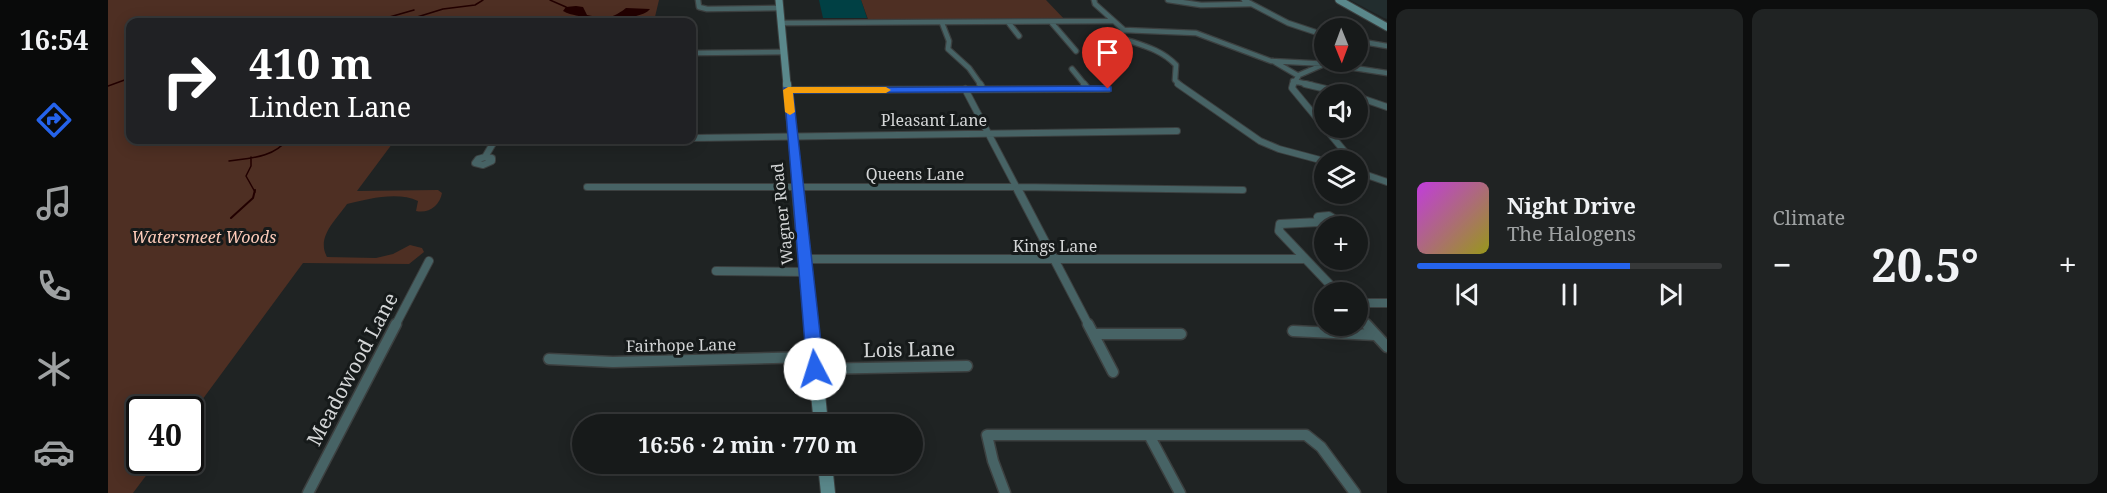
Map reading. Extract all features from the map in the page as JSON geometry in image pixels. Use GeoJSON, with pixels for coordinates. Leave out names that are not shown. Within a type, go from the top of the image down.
{"type":"FeatureCollection","features":[{"type":"Feature","properties":{"kind":"street"},"geometry":{"type":"LineString","coordinates":[[698,0],[698,6],[704,8],[779,4]]}},
{"type":"Feature","properties":{"kind":"street"},"geometry":{"type":"LineString","coordinates":[[1094,0],[1112,21],[1124,30],[1196,33],[1271,61],[1295,78],[1314,84]]}},
{"type":"Feature","properties":{"kind":"street"},"geometry":{"type":"LineString","coordinates":[[1168,0],[1201,5],[1251,4]]}},
{"type":"Feature","properties":{"kind":"street"},"geometry":{"type":"LineString","coordinates":[[1244,0],[1288,23],[1314,32]]}},
{"type":"Feature","properties":{"kind":"street"},"geometry":{"type":"LineString","coordinates":[[1339,0],[1387,27]]}},
{"type":"Feature","properties":{"kind":"street","name":"Wagner Road"},"geometry":{"type":"LineString","coordinates":[[779,4],[820,414]]}},
{"type":"Feature","properties":{"kind":"street"},"geometry":{"type":"LineString","coordinates":[[1375,20],[1387,20]]}},
{"type":"Feature","properties":{"kind":"street"},"geometry":{"type":"LineString","coordinates":[[781,23],[1112,21]]}},
{"type":"Feature","properties":{"kind":"street"},"geometry":{"type":"LineString","coordinates":[[1008,22],[1019,36]]}},
{"type":"Feature","properties":{"kind":"street"},"geometry":{"type":"LineString","coordinates":[[1051,22],[1076,51]]}},
{"type":"Feature","properties":{"kind":"street"},"geometry":{"type":"LineString","coordinates":[[942,23],[949,41],[948,49],[969,68],[983,89]]}},
{"type":"Feature","properties":{"kind":"street"},"geometry":{"type":"LineString","coordinates":[[1124,30],[1119,33],[1121,38],[1169,57],[1176,65],[1175,80],[1179,85],[1243,131],[1279,149],[1314,158]]}},
{"type":"Feature","properties":{"kind":"street"},"geometry":{"type":"LineString","coordinates":[[1368,43],[1387,46]]}},
{"type":"Feature","properties":{"kind":"street"},"geometry":{"type":"LineString","coordinates":[[696,52],[784,52]]}},
{"type":"Feature","properties":{"kind":"street"},"geometry":{"type":"LineString","coordinates":[[1271,61],[1314,63]]}},
{"type":"Feature","properties":{"kind":"street"},"geometry":{"type":"LineString","coordinates":[[1072,69],[1088,89]]}},
{"type":"Feature","properties":{"kind":"street"},"geometry":{"type":"LineString","coordinates":[[1314,69],[1295,78],[1292,88],[1297,97],[1343,150]]}},
{"type":"Feature","properties":{"kind":"street"},"geometry":{"type":"LineString","coordinates":[[1368,70],[1387,73]]}},
{"type":"Feature","properties":{"kind":"street"},"geometry":{"type":"LineString","coordinates":[[965,89],[1113,372]]}},
{"type":"Feature","properties":{"kind":"street"},"geometry":{"type":"LineString","coordinates":[[788,90],[1108,89]]}},
{"type":"Feature","properties":{"kind":"street"},"geometry":{"type":"LineString","coordinates":[[1368,100],[1387,107]]}},
{"type":"Feature","properties":{"kind":"street","name":"Pleasant Lane"},"geometry":{"type":"LineString","coordinates":[[696,138],[1177,131]]}},
{"type":"Feature","properties":{"kind":"street"},"geometry":{"type":"LineString","coordinates":[[485,157],[493,144]]}},
{"type":"Feature","properties":{"kind":"street"},"geometry":{"type":"LineString","coordinates":[[1368,175],[1387,182]]}},
{"type":"Feature","properties":{"kind":"street","name":"Queens Lane"},"geometry":{"type":"LineString","coordinates":[[587,187],[1016,187],[1243,190]]}},
{"type":"Feature","properties":{"kind":"street"},"geometry":{"type":"LineString","coordinates":[[1314,222],[1287,222],[1280,224],[1279,231],[1327,282]]}},
{"type":"Feature","properties":{"kind":"street","name":"Kings Lane"},"geometry":{"type":"LineString","coordinates":[[804,259],[1305,259]]}},
{"type":"Feature","properties":{"kind":"street","name":"Meadowood Lane"},"geometry":{"type":"LineString","coordinates":[[308,493],[429,261]]}},
{"type":"Feature","properties":{"kind":"street"},"geometry":{"type":"LineString","coordinates":[[716,271],[806,272]]}},
{"type":"Feature","properties":{"kind":"street"},"geometry":{"type":"LineString","coordinates":[[1368,303],[1387,303]]}},
{"type":"Feature","properties":{"kind":"street"},"geometry":{"type":"LineString","coordinates":[[1368,327],[1387,347]]}},
{"type":"Feature","properties":{"kind":"street"},"geometry":{"type":"LineString","coordinates":[[1293,331],[1375,335]]}},
{"type":"Feature","properties":{"kind":"street"},"geometry":{"type":"LineString","coordinates":[[1095,334],[1181,334]]}},
{"type":"Feature","properties":{"kind":"street","name":"Fairhope Lane"},"geometry":{"type":"LineString","coordinates":[[549,359],[613,362],[814,357]]}},
{"type":"Feature","properties":{"kind":"street","name":"Lois Lane"},"geometry":{"type":"LineString","coordinates":[[815,369],[967,366]]}},
{"type":"Feature","properties":{"kind":"street"},"geometry":{"type":"LineString","coordinates":[[1005,493],[993,461],[987,435],[1306,435],[1321,447],[1355,493]]}},
{"type":"Feature","properties":{"kind":"street"},"geometry":{"type":"LineString","coordinates":[[1149,435],[1180,493]]}},
{"type":"Feature","properties":{"kind":"street"},"geometry":{"type":"LineString","coordinates":[[826,474],[828,493]]}},
{"type":"Feature","properties":{"kind":"shaded area"},"geometry":{"type":"Polygon","coordinates":[[[1350,0],[1387,0],[1387,19],[1384,18],[1350,0]]]}},
{"type":"Feature","properties":{"kind":"shaded area"},"geometry":{"type":"Polygon","coordinates":[[[566,7],[583,7],[587,15],[604,17],[613,16],[626,8],[650,9],[644,13],[622,18],[594,18],[563,11],[566,7]]]}},
{"type":"Feature","properties":{"kind":"green space","name":"Watersmeet Woods"},"geometry":{"type":"Polygon","coordinates":[[[108,0],[659,0],[655,18],[126,18],[126,144],[392,144],[357,191],[438,190],[442,193],[436,205],[421,212],[416,211],[418,201],[392,196],[347,204],[326,236],[324,250],[327,257],[376,258],[393,254],[410,245],[422,248],[424,252],[409,264],[303,263],[204,397],[126,396],[126,474],[147,474],[133,493],[108,493],[108,0]]]}},
{"type":"Feature","properties":{"kind":"green space"},"geometry":{"type":"Polygon","coordinates":[[[861,0],[1046,0],[1066,21],[869,22],[861,0]]]}},
{"type":"Feature","properties":{"kind":"building"},"geometry":{"type":"Polygon","coordinates":[[[819,0],[861,0],[867,18],[823,18],[819,0]]]}},
{"type":"Feature","properties":{"kind":"waterway"},"geometry":{"type":"LineString","coordinates":[[414,18],[443,9],[475,5],[483,0]]}},
{"type":"Feature","properties":{"kind":"waterway"},"geometry":{"type":"LineString","coordinates":[[550,0],[566,7]]}},
{"type":"Feature","properties":{"kind":"waterway"},"geometry":{"type":"LineString","coordinates":[[386,18],[414,10]]}},
{"type":"Feature","properties":{"kind":"waterway"},"geometry":{"type":"LineString","coordinates":[[108,86],[126,79]]}},
{"type":"Feature","properties":{"kind":"waterway"},"geometry":{"type":"LineString","coordinates":[[251,158],[268,154],[283,144]]}},
{"type":"Feature","properties":{"kind":"waterway"},"geometry":{"type":"LineString","coordinates":[[229,161],[251,158]]}},
{"type":"Feature","properties":{"kind":"waterway"},"geometry":{"type":"LineString","coordinates":[[251,158],[251,166],[246,176],[255,191]]}},
{"type":"Feature","properties":{"kind":"waterway"},"geometry":{"type":"LineString","coordinates":[[231,218],[253,198],[255,191]]}},
{"type":"Feature","properties":{"kind":"slow traffic"},"geometry":{"type":"LineString","coordinates":[[790,112],[788,90],[886,90]]}},
{"type":"Feature","properties":{"kind":"route"},"geometry":{"type":"LineString","coordinates":[[815,369],[788,90],[1108,89]]}}]}
